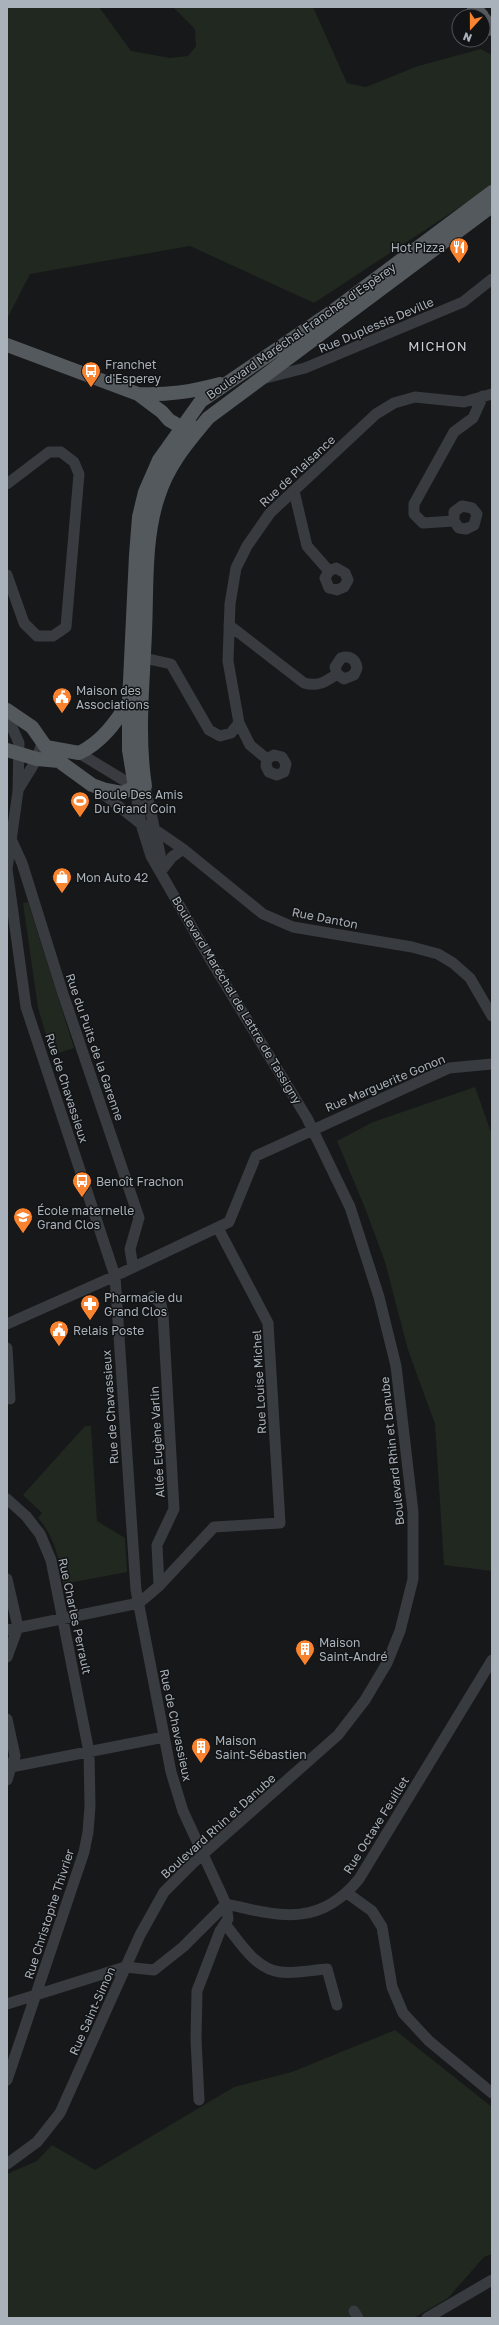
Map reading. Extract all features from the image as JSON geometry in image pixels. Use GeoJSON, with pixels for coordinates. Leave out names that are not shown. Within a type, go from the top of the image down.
{"type":"FeatureCollection","features":[{"type":"Feature","properties":{"kind":"main road","name":"Boulevard Maréchal Franchet d'Espèrey"},"geometry":{"type":"LineString","coordinates":[[175,423],[201,401],[235,380],[333,311],[492,192]]}},
{"type":"Feature","properties":{"kind":"main road","name":"Boulevard Maréchal Franchet d'Espèrey"},"geometry":{"type":"LineString","coordinates":[[424,243],[492,202]]}},
{"type":"Feature","properties":{"kind":"main road","name":"Boulevard Maréchal Franchet d'Espèrey"},"geometry":{"type":"LineString","coordinates":[[412,268],[492,206]]}},
{"type":"Feature","properties":{"kind":"main road","name":"Boulevard Maréchal Franchet d'Espèrey"},"geometry":{"type":"LineString","coordinates":[[208,418],[412,268],[492,213]]}},
{"type":"Feature","properties":{"kind":"main road"},"geometry":{"type":"LineString","coordinates":[[7,345],[138,394],[175,423],[208,418]]}},
{"type":"Feature","properties":{"kind":"main road"},"geometry":{"type":"LineString","coordinates":[[138,394],[166,395],[188,393],[235,380]]}},
{"type":"Feature","properties":{"kind":"main road","name":"Boulevard Maréchal de Lattre de Tassigny"},"geometry":{"type":"LineString","coordinates":[[140,787],[148,556],[151,526],[157,498],[172,464],[208,418]]}},
{"type":"Feature","properties":{"kind":"main road","name":"Boulevard Maréchal de Lattre de Tassigny"},"geometry":{"type":"LineString","coordinates":[[140,787],[129,750],[129,702],[139,517],[150,477],[168,444],[175,423]]}},
{"type":"Feature","properties":{"kind":"main road"},"geometry":{"type":"LineString","coordinates":[[7,710],[32,727],[46,747],[79,753],[96,743],[109,730],[129,702]]}},
{"type":"Feature","properties":{"kind":"main road"},"geometry":{"type":"LineString","coordinates":[[13,753],[38,759],[59,761],[66,764],[92,785],[122,793],[140,787]]}},
{"type":"Feature","properties":{"kind":"street","name":"Rue Duplessis Deville"},"geometry":{"type":"LineString","coordinates":[[262,379],[305,368],[463,302],[492,279]]}},
{"type":"Feature","properties":{"kind":"street"},"geometry":{"type":"LineString","coordinates":[[299,350],[300,362],[305,368]]}},
{"type":"Feature","properties":{"kind":"street"},"geometry":{"type":"LineString","coordinates":[[454,521],[423,524],[414,514],[414,504],[454,432],[473,418],[487,395]]}},
{"type":"Feature","properties":{"kind":"street","name":"Rue de Plaisance"},"geometry":{"type":"LineString","coordinates":[[267,760],[250,745],[239,723],[228,661],[231,587],[236,568],[253,536],[270,513],[376,414],[394,403],[416,397],[464,402],[487,395]]}},
{"type":"Feature","properties":{"kind":"street"},"geometry":{"type":"LineString","coordinates":[[7,484],[49,452],[61,452],[74,462],[78,474],[66,627],[53,636],[36,636],[24,623],[7,575]]}},
{"type":"Feature","properties":{"kind":"street"},"geometry":{"type":"LineString","coordinates":[[294,491],[307,546],[329,571]]}},
{"type":"Feature","properties":{"kind":"street"},"geometry":{"type":"LineString","coordinates":[[229,625],[304,683],[312,685],[322,684],[337,674]]}},
{"type":"Feature","properties":{"kind":"street"},"geometry":{"type":"LineString","coordinates":[[144,658],[172,664],[212,733],[220,736],[228,735],[235,730],[239,723]]}},
{"type":"Feature","properties":{"kind":"street","name":"Rue de Chavassieux"},"geometry":{"type":"LineString","coordinates":[[7,716],[19,743],[13,753],[18,791],[10,837],[8,869],[26,1007],[115,1276],[132,1554],[139,1603],[164,1737],[183,1811],[226,1904]]}},
{"type":"Feature","properties":{"kind":"street","name":"Rue de Chavassieux"},"geometry":{"type":"LineString","coordinates":[[18,791],[38,759],[42,742]]}},
{"type":"Feature","properties":{"kind":"street"},"geometry":{"type":"LineString","coordinates":[[79,753],[140,787]]}},
{"type":"Feature","properties":{"kind":"street","name":"Rue Danton"},"geometry":{"type":"LineString","coordinates":[[92,785],[141,824],[154,829],[183,849],[263,914],[278,922],[293,927],[412,947],[438,954],[453,963],[470,978],[492,1016]]}},
{"type":"Feature","properties":{"kind":"street","name":"Boulevard Maréchal de Lattre de Tassigny"},"geometry":{"type":"LineString","coordinates":[[140,787],[141,824],[151,856],[161,871],[213,964],[313,1128]]}},
{"type":"Feature","properties":{"kind":"street","name":"Boulevard Maréchal de Lattre de Tassigny"},"geometry":{"type":"LineString","coordinates":[[140,787],[154,829],[160,854],[161,871]]}},
{"type":"Feature","properties":{"kind":"street","name":"Rue du Puits de la Garenne"},"geometry":{"type":"LineString","coordinates":[[10,837],[22,863],[63,994],[139,1218],[130,1249],[133,1267]]}},
{"type":"Feature","properties":{"kind":"street"},"geometry":{"type":"LineString","coordinates":[[161,871],[172,857],[183,849]]}},
{"type":"Feature","properties":{"kind":"street","name":"Rue Marguerite Gonon"},"geometry":{"type":"LineString","coordinates":[[7,1324],[115,1276],[229,1222],[256,1156],[313,1128],[449,1068],[492,1064]]}},
{"type":"Feature","properties":{"kind":"street","name":"Boulevard Rhin et Danube"},"geometry":{"type":"LineString","coordinates":[[125,1967],[140,1934],[164,1892],[203,1855],[338,1735],[365,1700],[387,1663],[400,1631],[413,1579],[413,1512],[396,1366],[379,1297],[350,1207],[313,1128]]}},
{"type":"Feature","properties":{"kind":"street","name":"Rue Louise Michel"},"geometry":{"type":"LineString","coordinates":[[159,1586],[214,1527],[280,1523],[268,1323],[218,1228]]}},
{"type":"Feature","properties":{"kind":"street","name":"Allée Eugène Varlin"},"geometry":{"type":"LineString","coordinates":[[153,1296],[161,1304],[163,1314],[174,1509],[157,1545],[159,1586]]}},
{"type":"Feature","properties":{"kind":"street"},"geometry":{"type":"LineString","coordinates":[[7,1348],[10,1399]]}},
{"type":"Feature","properties":{"kind":"street","name":"Rue Charles Perrault"},"geometry":{"type":"LineString","coordinates":[[7,1499],[26,1516],[47,1546],[63,1618],[89,1752]]}},
{"type":"Feature","properties":{"kind":"street"},"geometry":{"type":"LineString","coordinates":[[7,1579],[18,1627],[7,1657]]}},
{"type":"Feature","properties":{"kind":"street"},"geometry":{"type":"LineString","coordinates":[[7,1630],[139,1603],[159,1586]]}},
{"type":"Feature","properties":{"kind":"street","name":"Rue Octave Feuillet"},"geometry":{"type":"LineString","coordinates":[[226,1904],[274,1915],[292,1915],[313,1912],[331,1904],[347,1893],[359,1879],[492,1660]]}},
{"type":"Feature","properties":{"kind":"street"},"geometry":{"type":"LineString","coordinates":[[7,1720],[15,1756],[7,1780]]}},
{"type":"Feature","properties":{"kind":"street"},"geometry":{"type":"LineString","coordinates":[[11,1767],[164,1737]]}},
{"type":"Feature","properties":{"kind":"street","name":"Rue Christophe Thivrier"},"geometry":{"type":"LineString","coordinates":[[7,2080],[84,1852],[88,1832],[89,1752]]}},
{"type":"Feature","properties":{"kind":"street"},"geometry":{"type":"LineString","coordinates":[[347,1893],[372,1911],[382,1927],[392,1987],[403,2013],[429,2041],[492,2093]]}},
{"type":"Feature","properties":{"kind":"street"},"geometry":{"type":"LineString","coordinates":[[199,2100],[196,2039],[197,1991],[220,1931],[228,1919],[226,1904]]}},
{"type":"Feature","properties":{"kind":"street","name":"Rue Saint-Simon"},"geometry":{"type":"LineString","coordinates":[[7,2164],[37,2142],[60,2113],[125,1967],[154,1970],[183,1947],[226,1904]]}},
{"type":"Feature","properties":{"kind":"street"},"geometry":{"type":"LineString","coordinates":[[225,1924],[256,1961],[268,1969],[280,1972],[327,1969],[337,2005]]}},
{"type":"Feature","properties":{"kind":"street"},"geometry":{"type":"LineString","coordinates":[[7,2004],[125,1967]]}},
{"type":"Feature","properties":{"kind":"street"},"geometry":{"type":"LineString","coordinates":[[427,2318],[492,2280]]}},
{"type":"Feature","properties":{"kind":"shaded area"},"geometry":{"type":"Polygon","coordinates":[[[7,7],[99,7],[131,51],[170,58],[188,56],[196,46],[195,29],[173,7],[313,7],[347,83],[366,87],[418,66],[481,49],[492,55],[492,186],[314,303],[190,246],[30,274],[7,319],[7,7]]]}},
{"type":"Feature","properties":{"kind":"shaded area"},"geometry":{"type":"Polygon","coordinates":[[[28,902],[74,1048],[52,1055],[38,1008],[23,903],[28,902]]]}},
{"type":"Feature","properties":{"kind":"shaded area"},"geometry":{"type":"Polygon","coordinates":[[[475,1087],[492,1135],[492,1571],[444,1565],[435,1424],[408,1350],[385,1262],[365,1208],[337,1141],[373,1122],[475,1087]]]}},
{"type":"Feature","properties":{"kind":"shaded area"},"geometry":{"type":"Polygon","coordinates":[[[85,1426],[91,1426],[97,1521],[125,1538],[127,1572],[63,1584],[58,1557],[49,1533],[38,1518],[42,1513],[23,1495],[85,1426]]]}},
{"type":"Feature","properties":{"kind":"shaded area"},"geometry":{"type":"Polygon","coordinates":[[[395,2030],[492,2107],[492,2254],[484,2257],[448,2298],[414,2318],[365,2318],[358,2311],[350,2312],[350,2318],[7,2318],[7,2174],[37,2161],[52,2145],[95,2170],[234,2087],[292,2072],[395,2030]]]}},
{"type":"Feature","properties":{"kind":"place","name":"Hot Pizza"},"geometry":{"type":"Point","coordinates":[459,264]}},
{"type":"Feature","properties":{"kind":"place","name":"Franchet d'Esperey"},"geometry":{"type":"Point","coordinates":[91,388]}},
{"type":"Feature","properties":{"kind":"place","name":"Maison des Associations"},"geometry":{"type":"Point","coordinates":[62,714]}},
{"type":"Feature","properties":{"kind":"place","name":"Boule Des Amis Du Grand Coin"},"geometry":{"type":"Point","coordinates":[80,818]}},
{"type":"Feature","properties":{"kind":"place","name":"Mon Auto 42"},"geometry":{"type":"Point","coordinates":[62,894]}},
{"type":"Feature","properties":{"kind":"place","name":"Benoît Frachon"},"geometry":{"type":"Point","coordinates":[82,1198]}},
{"type":"Feature","properties":{"kind":"place","name":"École maternelle Grand Clos"},"geometry":{"type":"Point","coordinates":[23,1234]}},
{"type":"Feature","properties":{"kind":"place","name":"Pharmacie du Grand Clos"},"geometry":{"type":"Point","coordinates":[90,1321]}},
{"type":"Feature","properties":{"kind":"place","name":"Relais Poste"},"geometry":{"type":"Point","coordinates":[59,1347]}},
{"type":"Feature","properties":{"kind":"place","name":"Maison Saint-André"},"geometry":{"type":"Point","coordinates":[305,1666]}},
{"type":"Feature","properties":{"kind":"place","name":"Maison Saint-Sébastien"},"geometry":{"type":"Point","coordinates":[201,1764]}},
{"type":"Feature","properties":{"kind":"district","name":"MICHON"},"geometry":{"type":"Point","coordinates":[438,346]}}]}
